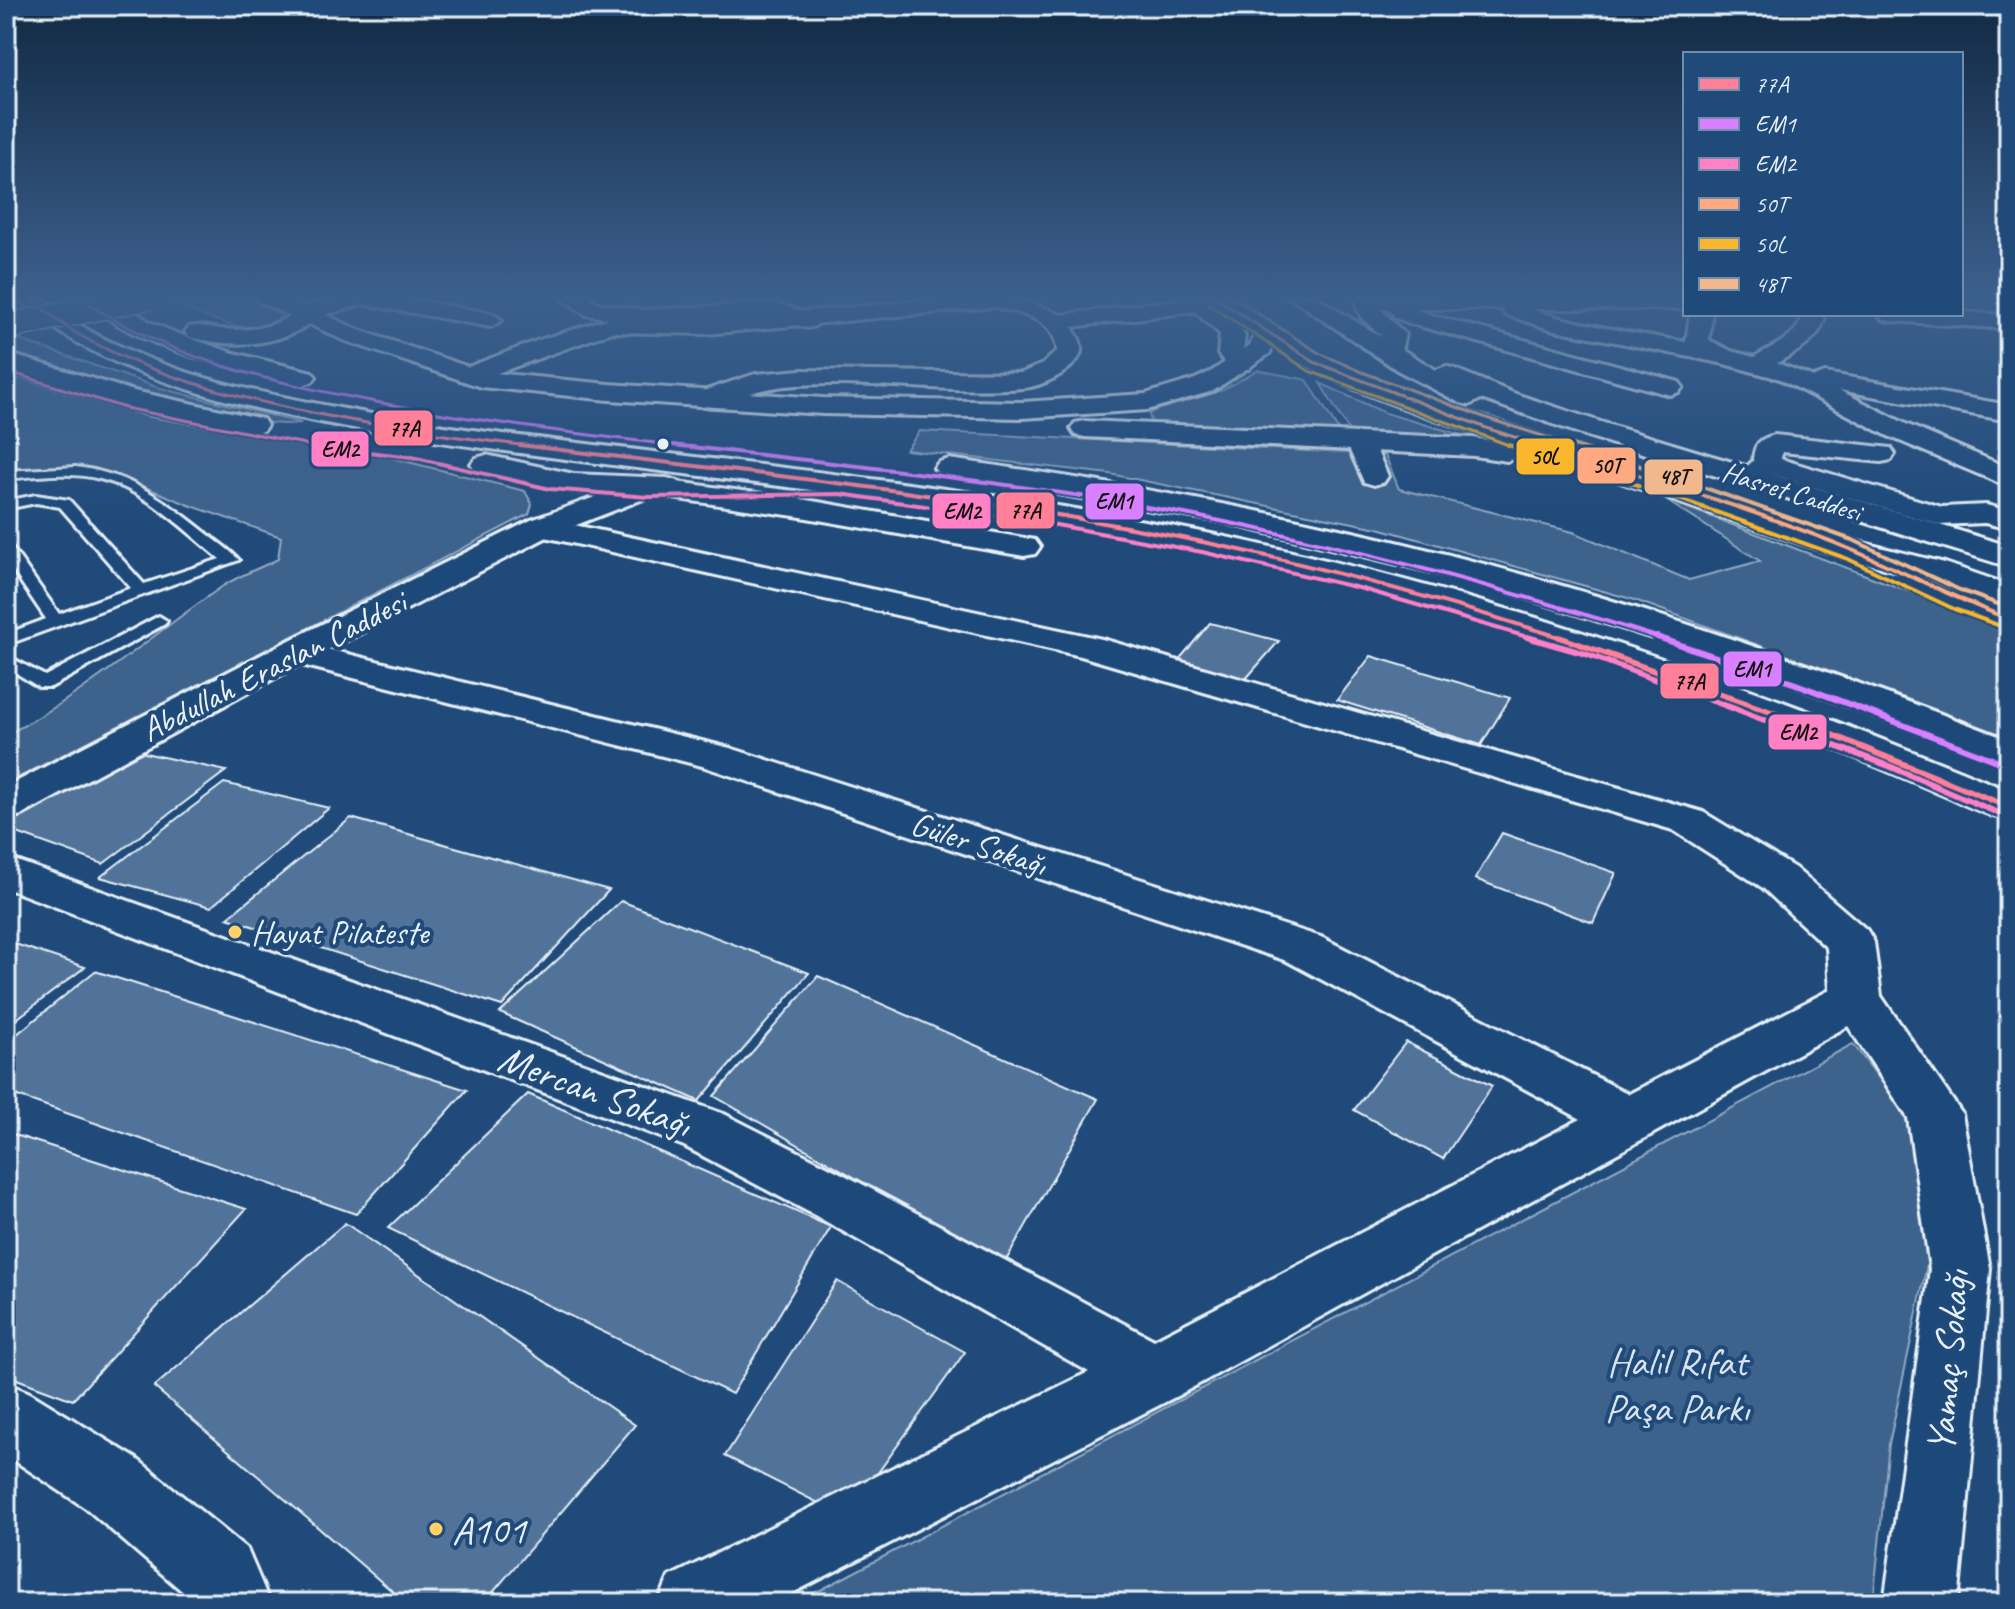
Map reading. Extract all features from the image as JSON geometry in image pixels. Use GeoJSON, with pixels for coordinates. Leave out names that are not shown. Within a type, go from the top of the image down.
{"type":"FeatureCollection","features":[{"type":"Feature","properties":{"kind":"main road"},"geometry":{"type":"LineString","coordinates":[[39,371],[116,395],[183,411],[304,434],[414,447]]}},
{"type":"Feature","properties":{"kind":"main road"},"geometry":{"type":"LineString","coordinates":[[164,371],[204,384],[327,413],[436,432],[841,484],[1126,527],[1362,578],[1589,645],[1893,757],[2009,807]]}},
{"type":"Feature","properties":{"kind":"main road"},"geometry":{"type":"LineString","coordinates":[[276,371],[439,405],[1008,476],[1130,494],[1285,524],[1541,589],[1699,638],[1866,697],[2009,755]]}},
{"type":"Feature","properties":{"kind":"main road"},"geometry":{"type":"LineString","coordinates":[[456,371],[542,386],[1151,433],[1487,449],[1580,467],[1634,482],[1660,482]]}},
{"type":"Feature","properties":{"kind":"main road"},"geometry":{"type":"LineString","coordinates":[[1151,433],[1131,427],[1128,419],[1133,409],[1204,385],[1228,371]]}},
{"type":"Feature","properties":{"kind":"main road"},"geometry":{"type":"LineString","coordinates":[[1334,371],[1445,412]]}},
{"type":"Feature","properties":{"kind":"main road"},"geometry":{"type":"LineString","coordinates":[[1365,371],[1445,412]]}},
{"type":"Feature","properties":{"kind":"main road"},"geometry":{"type":"LineString","coordinates":[[1390,371],[1465,407],[1589,450],[1758,481]]}},
{"type":"Feature","properties":{"kind":"main road"},"geometry":{"type":"LineString","coordinates":[[1419,371],[1438,383],[1487,404],[1758,481],[2009,580]]}},
{"type":"Feature","properties":{"kind":"main road","name":"Hasret Caddesi"},"geometry":{"type":"LineString","coordinates":[[1445,371],[1507,400],[2009,557]]}},
{"type":"Feature","properties":{"kind":"main road"},"geometry":{"type":"LineString","coordinates":[[823,406],[1022,410],[1147,402]]}},
{"type":"Feature","properties":{"kind":"main road","name":"Hasret Caddesi"},"geometry":{"type":"LineString","coordinates":[[1445,412],[1660,482],[1852,550],[1933,570],[2009,597]]}},
{"type":"Feature","properties":{"kind":"main road"},"geometry":{"type":"LineString","coordinates":[[327,413],[370,434],[414,447],[574,483],[648,487],[841,484]]}},
{"type":"Feature","properties":{"kind":"main road","name":"Abdullah Eraslan Caddesi"},"geometry":{"type":"LineString","coordinates":[[542,527],[574,483]]}},
{"type":"Feature","properties":{"kind":"main road","name":"Abdullah Eraslan Caddesi"},"geometry":{"type":"LineString","coordinates":[[6,805],[295,652],[542,527],[648,487]]}},
{"type":"Feature","properties":{"kind":"main road"},"geometry":{"type":"LineString","coordinates":[[1852,550],[1958,600],[2009,619]]}},
{"type":"Feature","properties":{"kind":"main road"},"geometry":{"type":"LineString","coordinates":[[1893,757],[2009,823]]}},
{"type":"Feature","properties":{"kind":"street"},"geometry":{"type":"LineString","coordinates":[[469,375],[479,371]]}},
{"type":"Feature","properties":{"kind":"street"},"geometry":{"type":"LineString","coordinates":[[703,399],[755,381],[801,377],[1025,381],[1047,371]]}},
{"type":"Feature","properties":{"kind":"street"},"geometry":{"type":"LineString","coordinates":[[1611,371],[1670,387]]}},
{"type":"Feature","properties":{"kind":"street"},"geometry":{"type":"LineString","coordinates":[[1779,371],[2009,413]]}},
{"type":"Feature","properties":{"kind":"street"},"geometry":{"type":"LineString","coordinates":[[1789,374],[1976,467],[2009,478]]}},
{"type":"Feature","properties":{"kind":"street"},"geometry":{"type":"LineString","coordinates":[[1910,435],[2009,457]]}},
{"type":"Feature","properties":{"kind":"street"},"geometry":{"type":"LineString","coordinates":[[1881,454],[1775,443],[1768,447],[1758,481],[1940,516],[1986,514],[2009,520]]}},
{"type":"Feature","properties":{"kind":"street"},"geometry":{"type":"LineString","coordinates":[[1361,444],[1374,476]]}},
{"type":"Feature","properties":{"kind":"street"},"geometry":{"type":"LineString","coordinates":[[648,487],[801,508],[1024,547]]}},
{"type":"Feature","properties":{"kind":"street"},"geometry":{"type":"LineString","coordinates":[[542,527],[1089,647],[1688,821],[1779,878],[1850,942],[1856,999],[1154,1374],[695,1603]]}},
{"type":"Feature","properties":{"kind":"street","name":"Güler Sokağı"},"geometry":{"type":"LineString","coordinates":[[295,652],[716,757],[1304,949],[1630,1120]]}},
{"type":"Feature","properties":{"kind":"street","name":"Mercan Sokağı"},"geometry":{"type":"LineString","coordinates":[[6,872],[704,1130],[839,1200],[1154,1374]]}},
{"type":"Feature","properties":{"kind":"street","name":"Yamaç Sokağı"},"geometry":{"type":"LineString","coordinates":[[1856,999],[1935,1114],[1960,1269],[1921,1603]]}},
{"type":"Feature","properties":{"kind":"street"},"geometry":{"type":"LineString","coordinates":[[6,1416],[112,1484],[221,1575],[233,1603]]}},
{"type":"Feature","properties":{"kind":"lane"},"geometry":{"type":"LineString","coordinates":[[6,475],[58,470],[119,480],[231,560],[140,589],[6,640]]}},
{"type":"Feature","properties":{"kind":"lane"},"geometry":{"type":"LineString","coordinates":[[6,505],[36,499],[64,503],[140,589]]}},
{"type":"Feature","properties":{"kind":"lane"},"geometry":{"type":"LineString","coordinates":[[6,549],[55,620]]}},
{"type":"Feature","properties":{"kind":"lane"},"geometry":{"type":"LineString","coordinates":[[6,660],[45,683],[159,621]]}},
{"type":"Feature","properties":{"kind":"green space"},"geometry":{"type":"Polygon","coordinates":[[[63,371],[111,371],[160,388],[301,423],[255,420],[63,371]]]}},
{"type":"Feature","properties":{"kind":"green space"},"geometry":{"type":"Polygon","coordinates":[[[1256,371],[1307,380],[1342,436],[1166,427],[1151,422],[1149,414],[1155,410],[1222,390],[1256,371]]]}},
{"type":"Feature","properties":{"kind":"green space"},"geometry":{"type":"Polygon","coordinates":[[[6,374],[149,417],[376,454],[525,491],[532,504],[529,514],[6,784],[6,735],[63,702],[223,586],[278,559],[281,537],[118,476],[68,469],[14,470],[6,464],[6,374]]]}},
{"type":"Feature","properties":{"kind":"green space"},"geometry":{"type":"Polygon","coordinates":[[[1320,383],[1385,413],[1469,437],[1352,436],[1320,383]]]}},
{"type":"Feature","properties":{"kind":"green space"},"geometry":{"type":"Polygon","coordinates":[[[920,431],[1385,455],[1399,489],[1573,532],[1689,580],[1760,561],[1664,499],[2009,629],[2009,737],[1635,600],[1378,528],[1110,474],[906,450],[920,431]]]}},
{"type":"Feature","properties":{"kind":"green space","name":"Halil Rıfat Paşa Parkı"},"geometry":{"type":"Polygon","coordinates":[[[1853,1044],[1905,1113],[1931,1246],[1889,1444],[1873,1603],[796,1603],[1853,1044]]]}},
{"type":"Feature","properties":{"kind":"building"},"geometry":{"type":"Polygon","coordinates":[[[1210,623],[1279,641],[1244,681],[1177,662],[1210,623]]]}},
{"type":"Feature","properties":{"kind":"building"},"geometry":{"type":"Polygon","coordinates":[[[1371,656],[1510,698],[1481,745],[1337,700],[1371,656]]]}},
{"type":"Feature","properties":{"kind":"building"},"geometry":{"type":"Polygon","coordinates":[[[136,751],[226,771],[103,864],[6,829],[6,814],[136,751]]]}},
{"type":"Feature","properties":{"kind":"building"},"geometry":{"type":"Polygon","coordinates":[[[224,783],[329,808],[211,907],[100,877],[224,783]]]}},
{"type":"Feature","properties":{"kind":"building","name":"Hayat Pilateste"},"geometry":{"type":"Polygon","coordinates":[[[351,818],[609,890],[502,1006],[227,918],[351,818]]]}},
{"type":"Feature","properties":{"kind":"building"},"geometry":{"type":"Polygon","coordinates":[[[1502,833],[1616,873],[1593,923],[1475,879],[1502,833]]]}},
{"type":"Feature","properties":{"kind":"building"},"geometry":{"type":"Polygon","coordinates":[[[621,901],[809,973],[699,1101],[500,1013],[621,901]]]}},
{"type":"Feature","properties":{"kind":"building"},"geometry":{"type":"Polygon","coordinates":[[[6,941],[85,967],[6,1027],[6,941]]]}},
{"type":"Feature","properties":{"kind":"building"},"geometry":{"type":"Polygon","coordinates":[[[95,971],[467,1090],[356,1214],[6,1092],[6,1043],[95,971]]]}},
{"type":"Feature","properties":{"kind":"building"},"geometry":{"type":"Polygon","coordinates":[[[818,976],[1098,1099],[1004,1264],[714,1096],[818,976]]]}},
{"type":"Feature","properties":{"kind":"building"},"geometry":{"type":"Polygon","coordinates":[[[1406,1042],[1492,1086],[1443,1159],[1354,1110],[1406,1042]]]}},
{"type":"Feature","properties":{"kind":"building"},"geometry":{"type":"Polygon","coordinates":[[[528,1094],[831,1227],[732,1394],[388,1228],[528,1094]]]}},
{"type":"Feature","properties":{"kind":"building"},"geometry":{"type":"Polygon","coordinates":[[[6,1132],[246,1209],[73,1400],[6,1375],[6,1132]]]}},
{"type":"Feature","properties":{"kind":"building"},"geometry":{"type":"Polygon","coordinates":[[[345,1223],[635,1425],[484,1603],[406,1603],[154,1387],[345,1223]]]}},
{"type":"Feature","properties":{"kind":"building"},"geometry":{"type":"Polygon","coordinates":[[[837,1281],[965,1352],[846,1517],[725,1456],[837,1281]]]}},
{"type":"Feature","properties":{"kind":"transit line","name":"EM2"},"geometry":{"type":"LineString","coordinates":[[6,371],[125,408],[181,421],[314,446],[412,457],[550,489],[648,497],[840,494],[1051,524],[1202,552],[1359,588],[1586,654],[1889,766],[2005,816]]}},
{"type":"Feature","properties":{"kind":"transit line","name":"77A"},"geometry":{"type":"LineString","coordinates":[[160,371],[215,388],[363,421],[465,438],[986,504],[1173,536],[1281,559],[1388,586],[1598,649],[1805,724],[2009,807]]}},
{"type":"Feature","properties":{"kind":"transit line","name":"EM1"},"geometry":{"type":"LineString","coordinates":[[237,371],[356,399],[430,412],[541,429],[1016,486],[1148,507],[1258,529],[1476,582],[1583,613],[1796,684],[2005,764]]}},
{"type":"Feature","properties":{"kind":"transit line","name":"50L"},"geometry":{"type":"LineString","coordinates":[[1309,371],[1486,438],[1657,491],[1848,559],[1954,609],[2006,628]]}},
{"type":"Feature","properties":{"kind":"transit line","name":"50T"},"geometry":{"type":"LineString","coordinates":[[1335,371],[1489,429],[1660,482],[1852,550],[1958,600],[2009,619]]}},
{"type":"Feature","properties":{"kind":"transit line","name":"48T"},"geometry":{"type":"LineString","coordinates":[[1360,371],[1492,420],[1663,473],[1855,541],[1962,591],[2009,608]]}},
{"type":"Feature","properties":{"kind":"place","name":"Hayat Pilateste"},"geometry":{"type":"Point","coordinates":[235,932]}},
{"type":"Feature","properties":{"kind":"place","name":"A101"},"geometry":{"type":"Point","coordinates":[436,1529]}}]}
